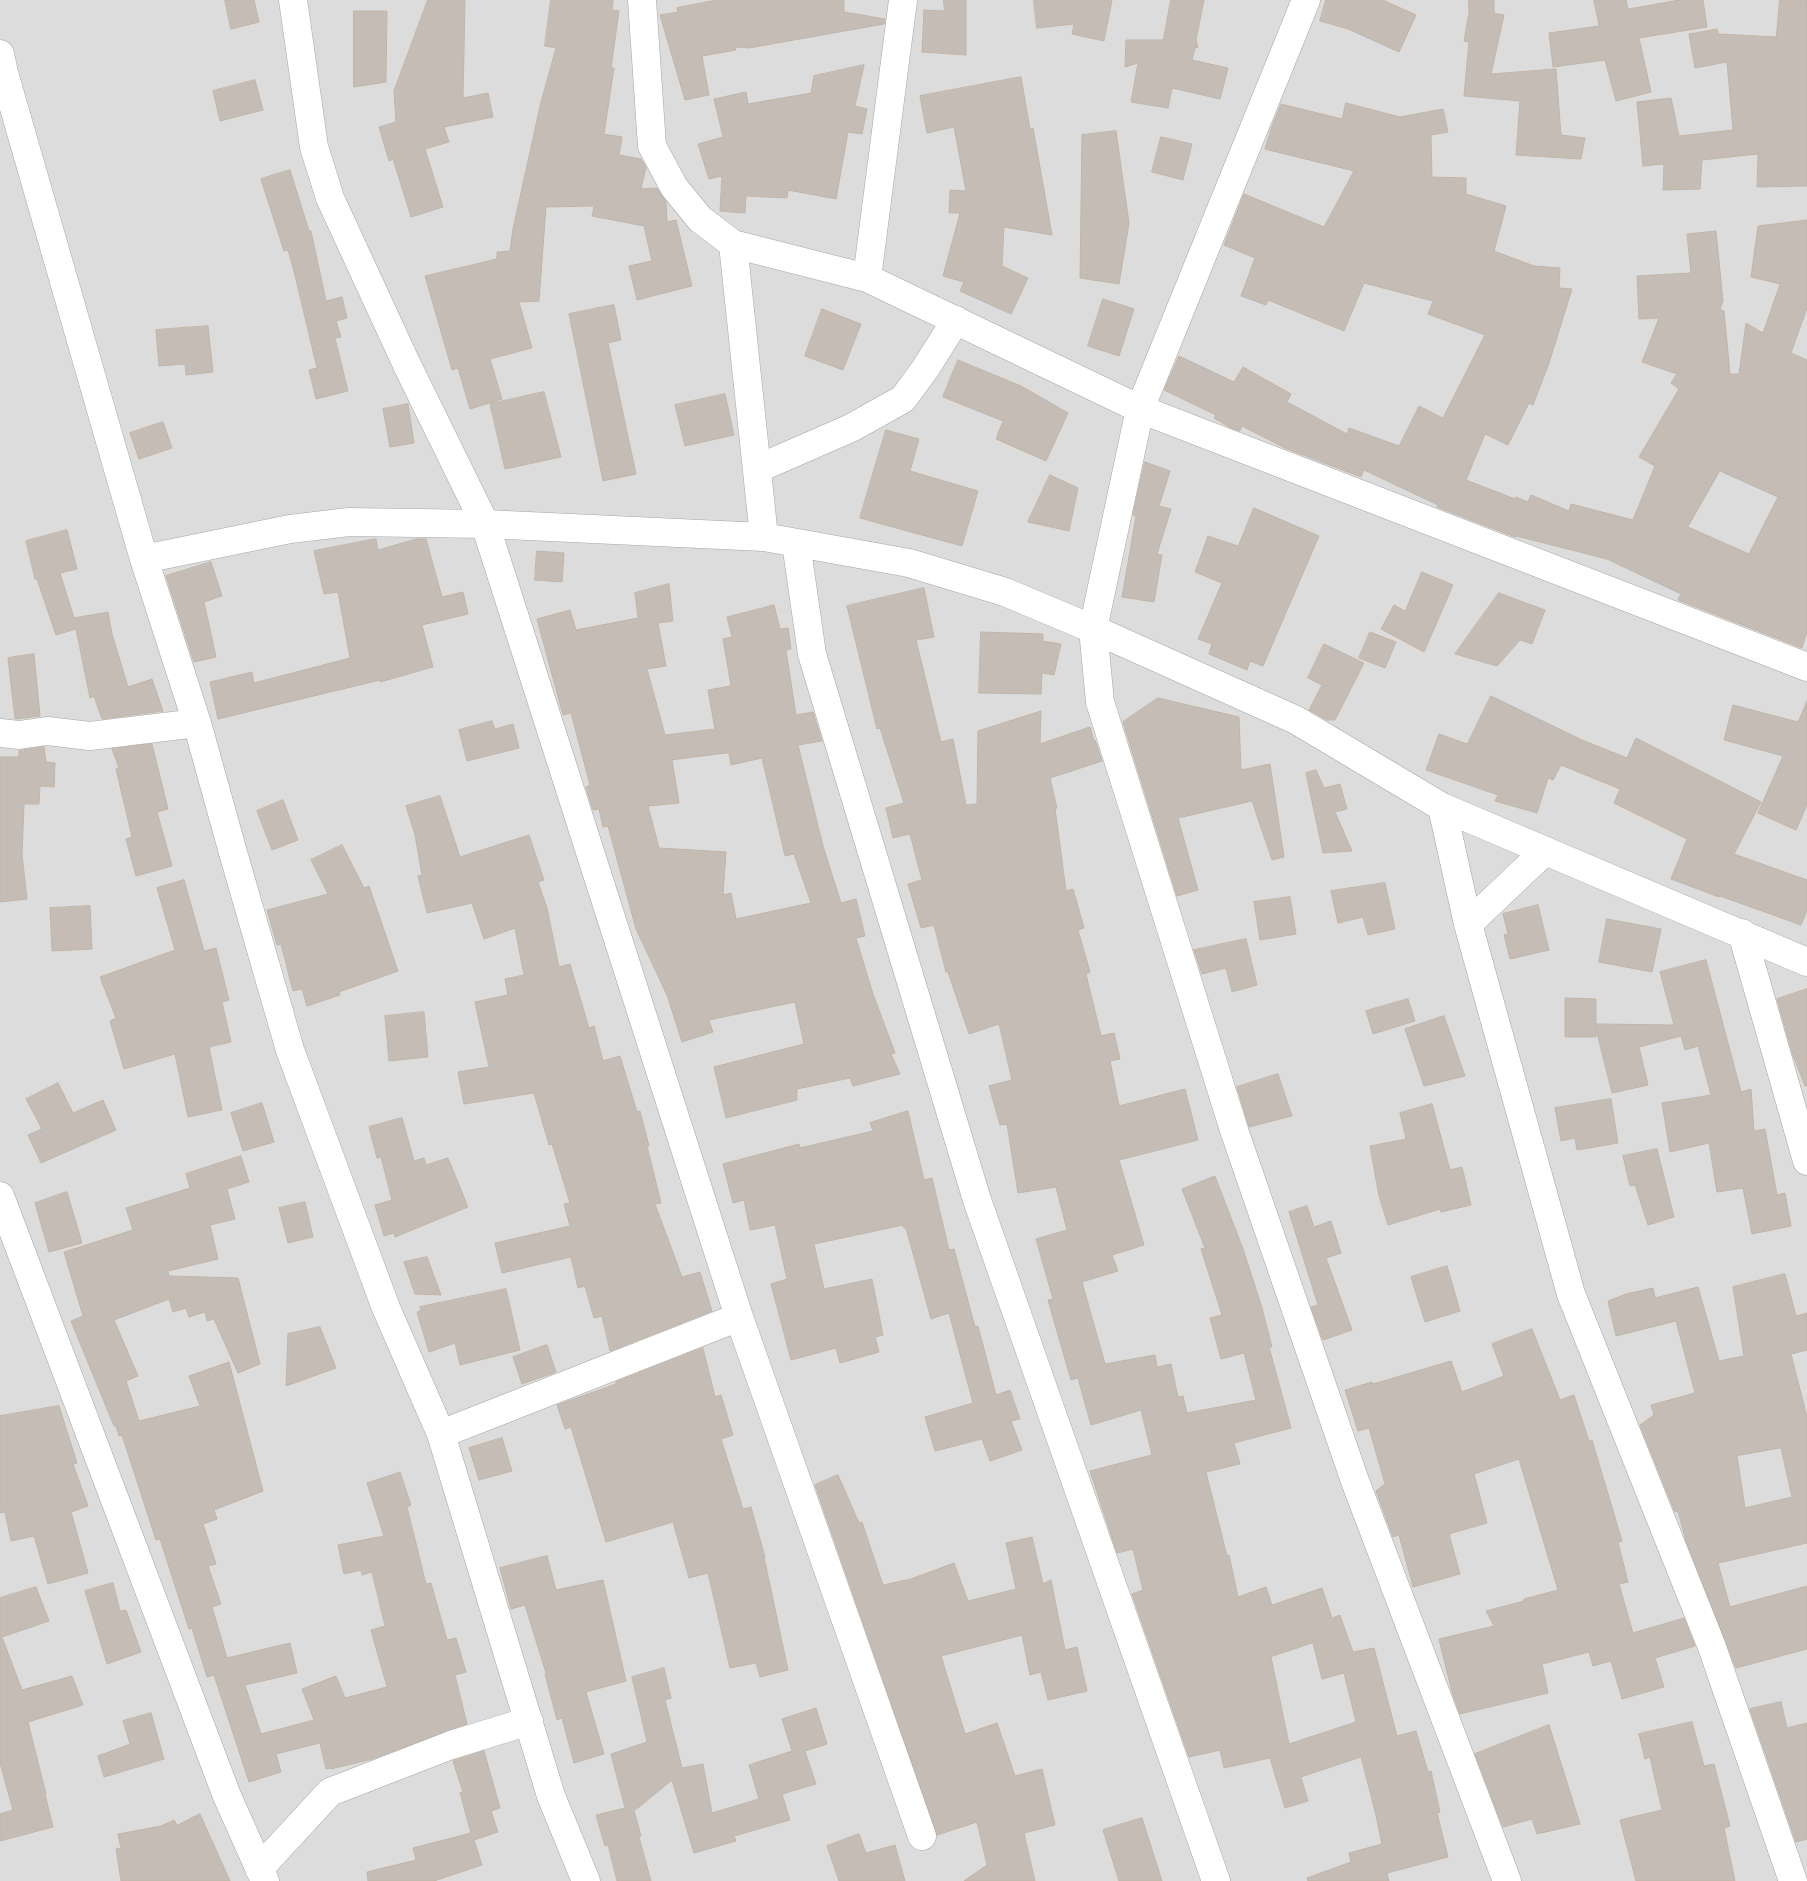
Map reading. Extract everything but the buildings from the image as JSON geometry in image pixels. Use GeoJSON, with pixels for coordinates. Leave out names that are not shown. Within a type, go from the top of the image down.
{"type":"FeatureCollection","features":[{"type":"Feature","properties":{"kind":"street"},"geometry":{"type":"LineString","coordinates":[[293,0],[314,147],[330,198],[407,365],[484,524],[739,1316],[922,1836]]}},
{"type":"Feature","properties":{"kind":"street"},"geometry":{"type":"LineString","coordinates":[[642,0],[652,146],[674,188],[700,219],[733,244],[867,278],[1140,408],[1807,667]]}},
{"type":"Feature","properties":{"kind":"street"},"geometry":{"type":"LineString","coordinates":[[867,278],[903,0]]}},
{"type":"Feature","properties":{"kind":"street"},"geometry":{"type":"LineString","coordinates":[[1306,0],[1140,408],[1093,629],[1100,702],[1235,1133],[1355,1481],[1507,1881]]}},
{"type":"Feature","properties":{"kind":"street"},"geometry":{"type":"LineString","coordinates":[[1,67],[144,559],[197,723],[290,1050],[386,1308],[441,1434],[551,1796],[586,1881]]}},
{"type":"Feature","properties":{"kind":"street"},"geometry":{"type":"LineString","coordinates":[[733,244],[764,537]]}},
{"type":"Feature","properties":{"kind":"street"},"geometry":{"type":"LineString","coordinates":[[757,469],[851,428],[903,398],[925,369],[956,320]]}},
{"type":"Feature","properties":{"kind":"street"},"geometry":{"type":"LineString","coordinates":[[144,559],[290,529],[348,522],[484,524],[764,537],[909,563],[1005,592],[1093,629],[1296,720],[1442,808],[1807,962]]}},
{"type":"Feature","properties":{"kind":"street"},"geometry":{"type":"LineString","coordinates":[[796,543],[812,654],[977,1200],[1216,1881]]}},
{"type":"Feature","properties":{"kind":"street"},"geometry":{"type":"LineString","coordinates":[[0,733],[19,735],[47,731],[90,736],[197,723]]}},
{"type":"Feature","properties":{"kind":"street"},"geometry":{"type":"LineString","coordinates":[[1442,808],[1468,924],[1572,1294],[1712,1647],[1793,1881]]}},
{"type":"Feature","properties":{"kind":"street"},"geometry":{"type":"LineString","coordinates":[[1468,924],[1545,851]]}},
{"type":"Feature","properties":{"kind":"street"},"geometry":{"type":"LineString","coordinates":[[1742,934],[1807,1161]]}},
{"type":"Feature","properties":{"kind":"street"},"geometry":{"type":"LineString","coordinates":[[0,1196],[224,1787],[262,1875],[330,1792],[451,1745],[529,1721]]}},
{"type":"Feature","properties":{"kind":"street"},"geometry":{"type":"LineString","coordinates":[[441,1434],[739,1316]]}},
{"type":"Feature","properties":{"kind":"shaded area"},"geometry":{"type":"Polygon","coordinates":[[[0,0],[1807,0],[1807,1881],[0,1881],[0,0]]]}}]}
